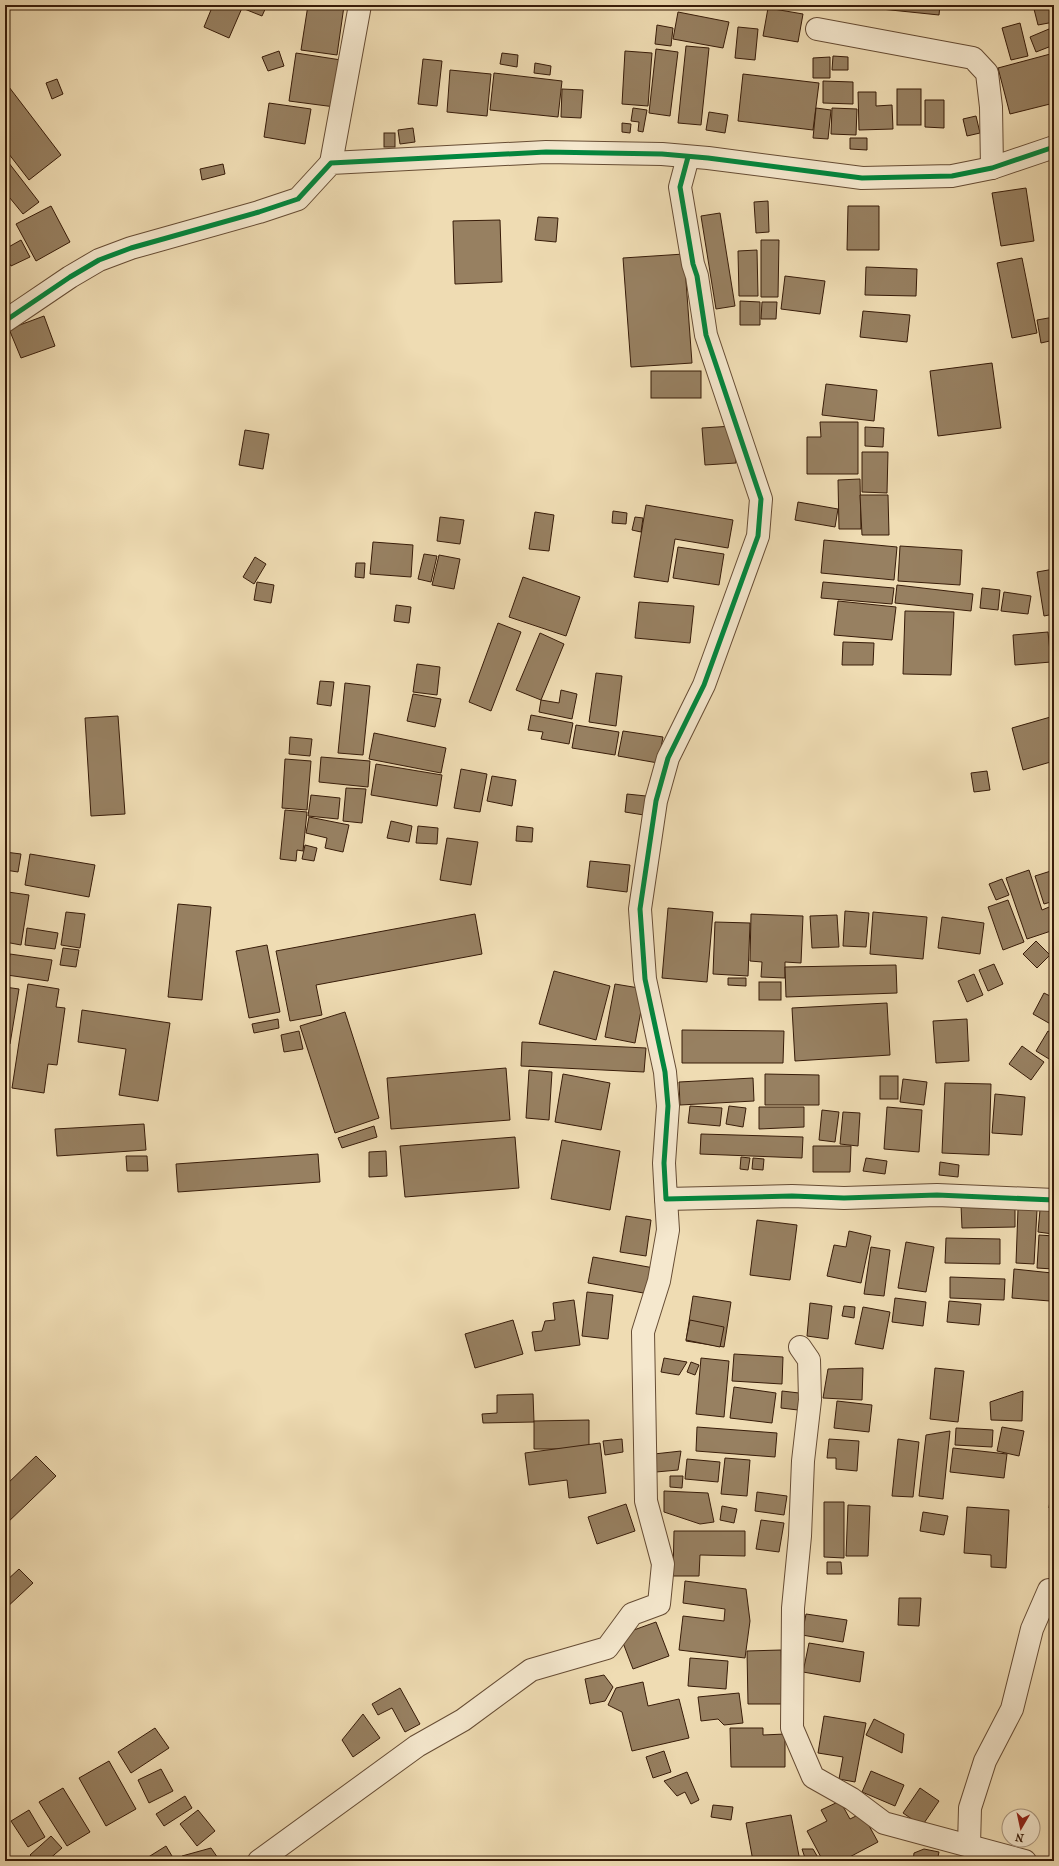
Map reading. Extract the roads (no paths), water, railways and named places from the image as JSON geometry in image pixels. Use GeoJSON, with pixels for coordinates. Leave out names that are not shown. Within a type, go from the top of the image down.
{"type":"FeatureCollection","features":[{"type":"Feature","properties":{"kind":"street"},"geometry":{"type":"LineString","coordinates":[[5,321],[70,277],[99,260],[131,248],[259,212],[298,199],[331,163],[360,5]]}},
{"type":"Feature","properties":{"kind":"street"},"geometry":{"type":"LineString","coordinates":[[818,29],[973,58],[987,73],[991,107],[992,168]]}},
{"type":"Feature","properties":{"kind":"street"},"geometry":{"type":"LineString","coordinates":[[331,163],[546,152],[662,154],[862,178],[952,176],[992,168],[1054,147]]}},
{"type":"Feature","properties":{"kind":"street"},"geometry":{"type":"LineString","coordinates":[[259,1861],[417,1746],[463,1720],[531,1670],[607,1648],[632,1614],[659,1604],[663,1564],[646,1501],[643,1332],[659,1281],[668,1230],[664,1163],[668,1106],[665,1072],[645,979],[640,909],[656,800],[668,758],[704,685],[758,536],[761,499],[706,335],[697,276],[693,264],[680,187],[688,157]]}},
{"type":"Feature","properties":{"kind":"street"},"geometry":{"type":"LineString","coordinates":[[666,1199],[792,1196],[844,1198],[937,1195],[1054,1200]]}},
{"type":"Feature","properties":{"kind":"street"},"geometry":{"type":"LineString","coordinates":[[800,1347],[809,1360],[810,1400],[803,1461],[800,1536],[793,1608],[792,1728],[813,1777],[852,1799],[884,1823],[1025,1861]]}},
{"type":"Feature","properties":{"kind":"street"},"geometry":{"type":"LineString","coordinates":[[969,1845],[970,1808],[985,1761],[1012,1709],[1032,1629],[1049,1590]]}}]}
